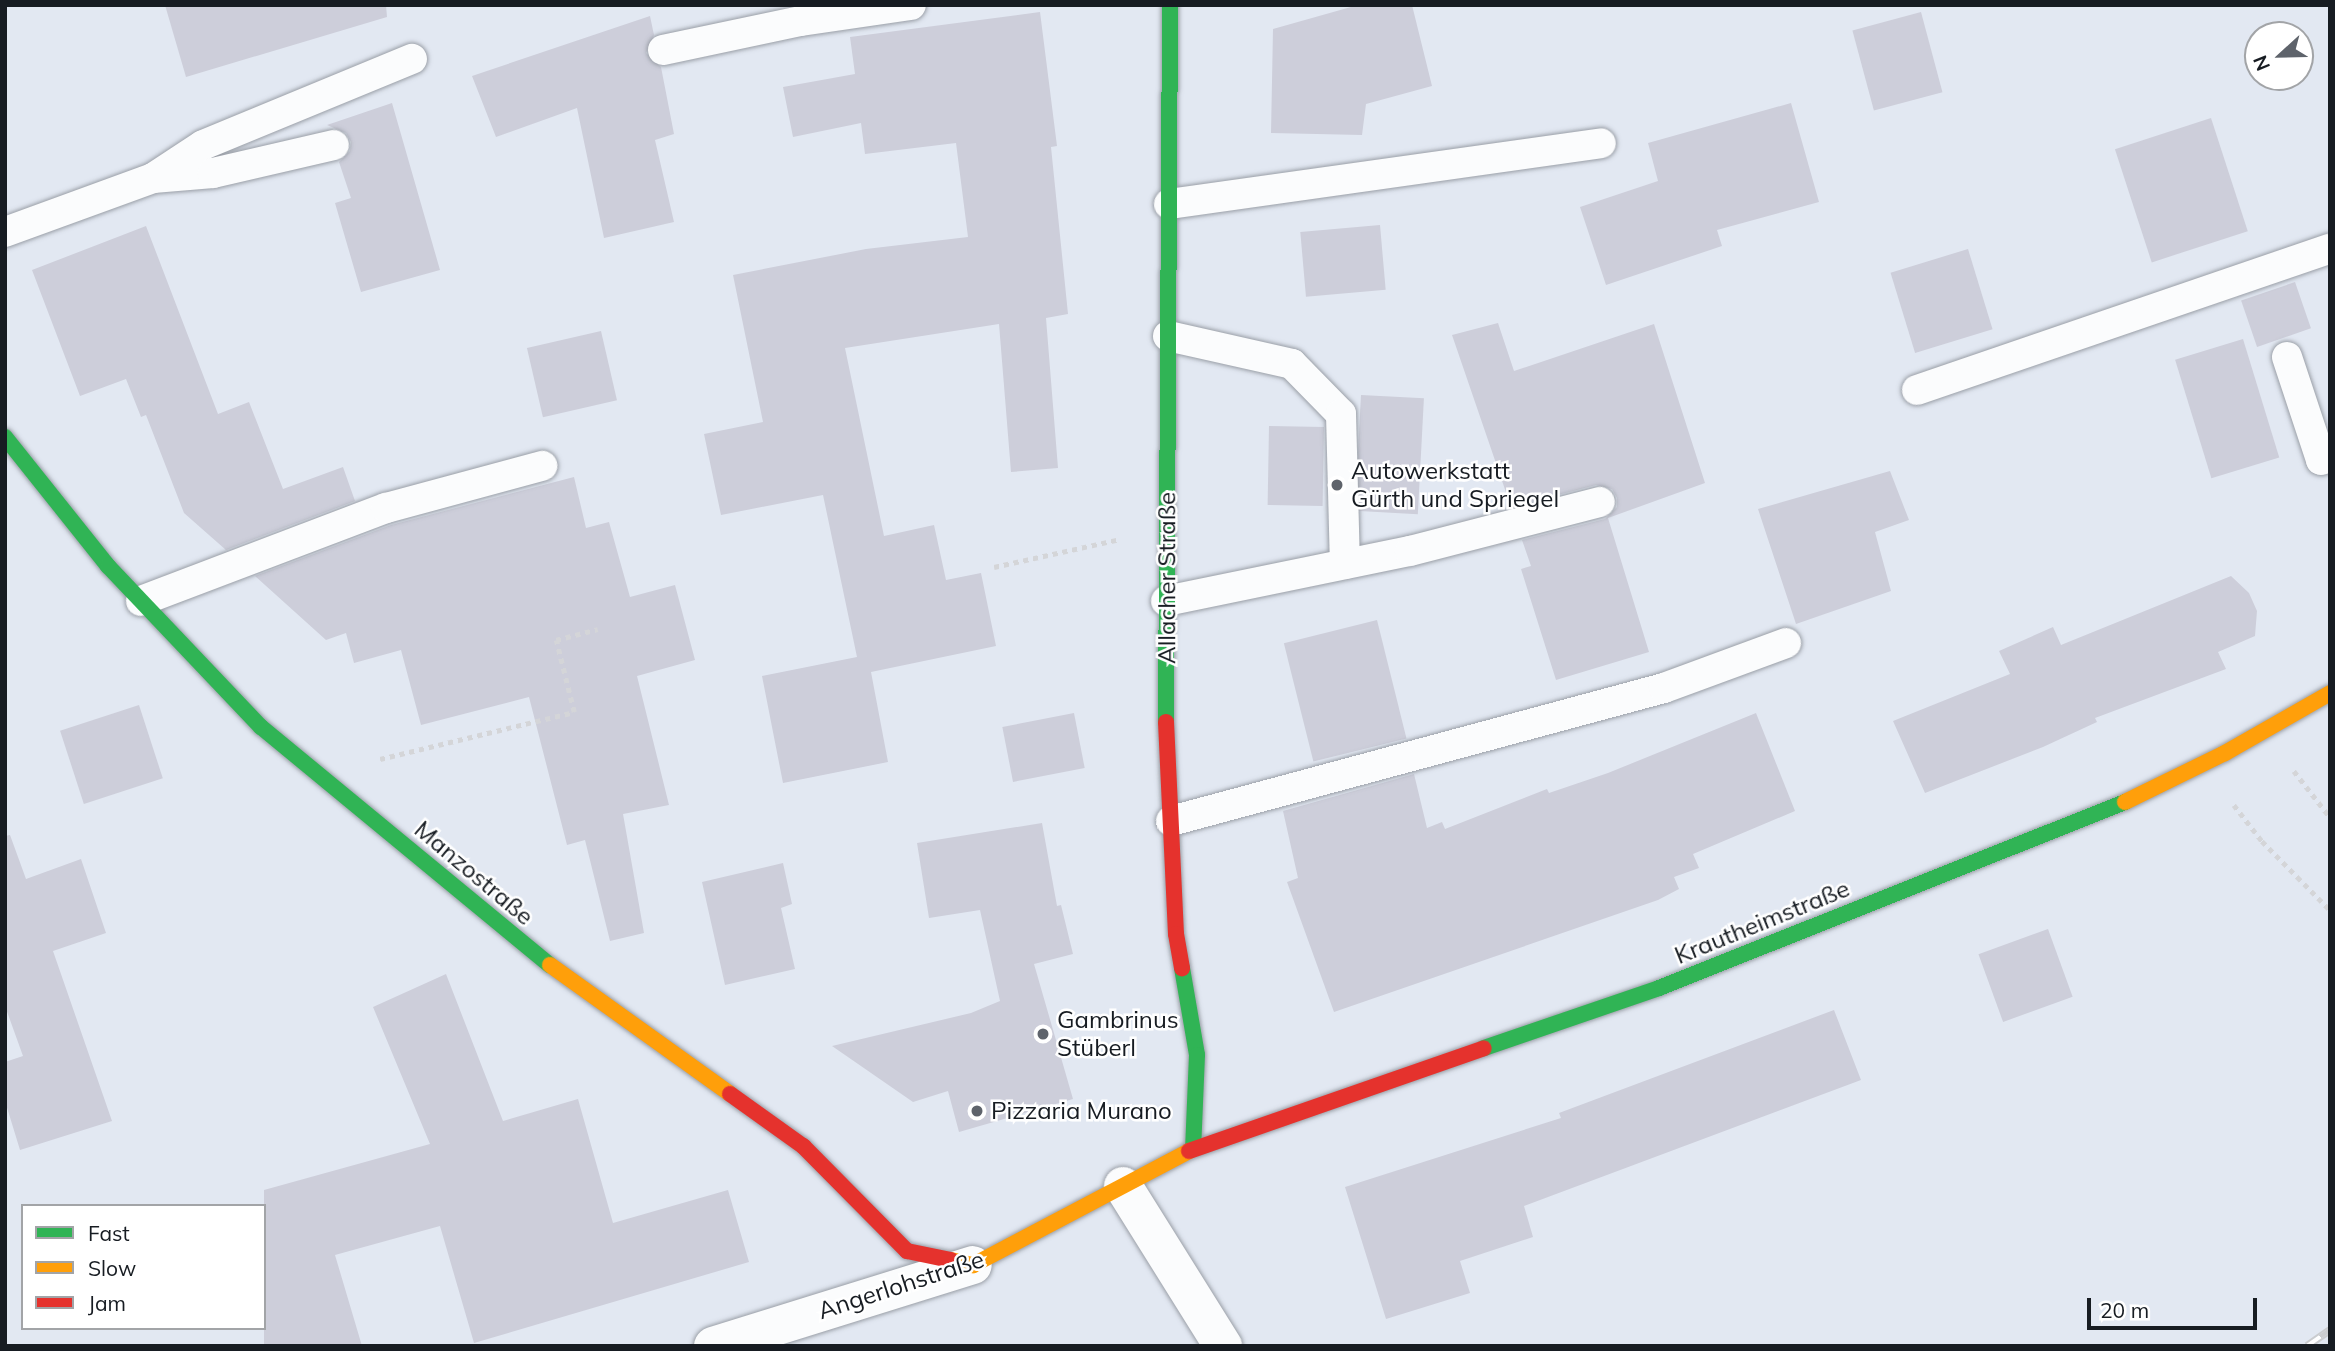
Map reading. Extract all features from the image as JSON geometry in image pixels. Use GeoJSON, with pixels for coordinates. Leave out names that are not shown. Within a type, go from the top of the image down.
{"type":"FeatureCollection","features":[{"type":"Feature","properties":{"kind":"street","name":"Allacher Straße"},"geometry":{"type":"LineString","coordinates":[[1170,5],[1166,601],[1176,934],[1198,1055],[1193,1149]]}},
{"type":"Feature","properties":{"kind":"street","name":"Manzostraße"},"geometry":{"type":"LineString","coordinates":[[5,437],[141,601],[261,727],[565,977],[803,1146],[907,1251],[973,1265]]}},
{"type":"Feature","properties":{"kind":"street","name":"Krautheimstraße"},"geometry":{"type":"LineString","coordinates":[[1193,1149],[1659,988],[2138,796],[2203,764],[2330,692]]}},
{"type":"Feature","properties":{"kind":"street","name":"Angerlohstraße"},"geometry":{"type":"LineString","coordinates":[[713,1346],[973,1265],[1193,1149]]}},
{"type":"Feature","properties":{"kind":"street"},"geometry":{"type":"LineString","coordinates":[[1123,1186],[1223,1346]]}},
{"type":"Feature","properties":{"kind":"lane"},"geometry":{"type":"LineString","coordinates":[[663,50],[801,21],[911,5]]}},
{"type":"Feature","properties":{"kind":"lane"},"geometry":{"type":"LineString","coordinates":[[5,232],[153,178],[203,145],[412,60]]}},
{"type":"Feature","properties":{"kind":"lane"},"geometry":{"type":"LineString","coordinates":[[1169,204],[1601,143]]}},
{"type":"Feature","properties":{"kind":"lane"},"geometry":{"type":"LineString","coordinates":[[153,178],[213,173],[334,145]]}},
{"type":"Feature","properties":{"kind":"lane"},"geometry":{"type":"LineString","coordinates":[[1917,390],[2330,249]]}},
{"type":"Feature","properties":{"kind":"lane"},"geometry":{"type":"LineString","coordinates":[[1168,336],[1292,364],[1341,414],[1345,564]]}},
{"type":"Feature","properties":{"kind":"lane"},"geometry":{"type":"LineString","coordinates":[[2287,357],[2321,460],[2330,457]]}},
{"type":"Feature","properties":{"kind":"lane"},"geometry":{"type":"LineString","coordinates":[[141,601],[374,513],[542,466]]}},
{"type":"Feature","properties":{"kind":"lane"},"geometry":{"type":"LineString","coordinates":[[1166,601],[1345,564],[1600,502]]}},
{"type":"Feature","properties":{"kind":"lane"},"geometry":{"type":"LineString","coordinates":[[1171,821],[1664,688],[1786,643]]}},
{"type":"Feature","properties":{"kind":"path"},"geometry":{"type":"LineString","coordinates":[[994,567],[1121,538]]}},
{"type":"Feature","properties":{"kind":"path"},"geometry":{"type":"LineString","coordinates":[[318,774],[573,712],[556,640],[598,629]]}},
{"type":"Feature","properties":{"kind":"path"},"geometry":{"type":"LineString","coordinates":[[2203,764],[2262,841],[2330,910]]}},
{"type":"Feature","properties":{"kind":"path"},"geometry":{"type":"LineString","coordinates":[[2292,768],[2330,817]]}},
{"type":"Feature","properties":{"kind":"building"},"geometry":{"type":"Polygon","coordinates":[[[165,5],[386,5],[387,17],[186,77],[165,5]]]}},
{"type":"Feature","properties":{"kind":"building"},"geometry":{"type":"Polygon","coordinates":[[[1358,5],[1412,5],[1432,86],[1366,104],[1362,135],[1271,133],[1273,29],[1358,5]]]}},
{"type":"Feature","properties":{"kind":"building"},"geometry":{"type":"Polygon","coordinates":[[[1040,12],[1057,146],[1051,147],[1068,314],[1046,318],[1058,468],[1011,472],[999,324],[845,348],[884,536],[934,525],[946,580],[981,573],[996,646],[871,672],[888,762],[783,783],[762,676],[857,657],[823,495],[721,515],[704,434],[763,422],[733,275],[866,249],[968,237],[956,143],[865,154],[861,123],[793,137],[783,87],[855,74],[850,37],[1040,12]]]}},
{"type":"Feature","properties":{"kind":"building"},"geometry":{"type":"Polygon","coordinates":[[[1921,12],[1942,92],[1874,111],[1852,30],[1921,12]]]}},
{"type":"Feature","properties":{"kind":"building"},"geometry":{"type":"Polygon","coordinates":[[[650,16],[654,35],[646,53],[661,67],[674,134],[655,140],[674,222],[604,238],[577,108],[496,137],[472,76],[650,16]]]}},
{"type":"Feature","properties":{"kind":"building"},"geometry":{"type":"Polygon","coordinates":[[[392,103],[440,270],[361,292],[335,203],[351,198],[339,162],[350,151],[351,142],[346,133],[327,125],[392,103]]]}},
{"type":"Feature","properties":{"kind":"building"},"geometry":{"type":"Polygon","coordinates":[[[1791,103],[1819,202],[1717,230],[1722,246],[1606,285],[1580,207],[1658,181],[1648,143],[1791,103]]]}},
{"type":"Feature","properties":{"kind":"building"},"geometry":{"type":"Polygon","coordinates":[[[2211,118],[2248,231],[2152,262],[2115,149],[2211,118]]]}},
{"type":"Feature","properties":{"kind":"building"},"geometry":{"type":"Polygon","coordinates":[[[1380,225],[1386,290],[1306,297],[1300,232],[1380,225]]]}},
{"type":"Feature","properties":{"kind":"building"},"geometry":{"type":"Polygon","coordinates":[[[146,226],[218,414],[249,402],[283,489],[343,467],[355,501],[226,550],[184,513],[146,415],[141,417],[126,379],[80,396],[32,270],[146,226]]]}},
{"type":"Feature","properties":{"kind":"building"},"geometry":{"type":"Polygon","coordinates":[[[1968,249],[1993,329],[1915,353],[1891,273],[1968,249]]]}},
{"type":"Feature","properties":{"kind":"building"},"geometry":{"type":"Polygon","coordinates":[[[2295,282],[2311,328],[2257,347],[2241,301],[2295,282]]]}},
{"type":"Feature","properties":{"kind":"building"},"geometry":{"type":"Polygon","coordinates":[[[1498,323],[1514,371],[1654,324],[1705,483],[1608,518],[1649,652],[1556,680],[1521,569],[1531,566],[1522,540],[1605,519],[1617,507],[1617,498],[1612,489],[1596,485],[1511,507],[1452,335],[1498,323]]]}},
{"type":"Feature","properties":{"kind":"building"},"geometry":{"type":"Polygon","coordinates":[[[601,331],[617,400],[543,417],[527,348],[601,331]]]}},
{"type":"Feature","properties":{"kind":"building"},"geometry":{"type":"Polygon","coordinates":[[[2243,339],[2279,458],[2211,478],[2175,360],[2243,339]]]}},
{"type":"Feature","properties":{"kind":"building"},"geometry":{"type":"Polygon","coordinates":[[[1361,395],[1424,398],[1418,514],[1355,511],[1361,395]]]}},
{"type":"Feature","properties":{"kind":"building"},"geometry":{"type":"Polygon","coordinates":[[[1269,426],[1324,427],[1323,506],[1268,505],[1269,426]]]}},
{"type":"Feature","properties":{"kind":"building"},"geometry":{"type":"Polygon","coordinates":[[[1890,471],[1909,520],[1875,532],[1891,591],[1796,624],[1758,509],[1890,471]]]}},
{"type":"Feature","properties":{"kind":"building"},"geometry":{"type":"Polygon","coordinates":[[[574,477],[586,528],[609,522],[630,597],[675,585],[695,660],[637,676],[669,805],[623,814],[644,933],[610,941],[585,840],[567,845],[529,697],[421,725],[401,650],[354,663],[346,633],[326,640],[255,576],[391,525],[574,477]]]}},
{"type":"Feature","properties":{"kind":"building"},"geometry":{"type":"Polygon","coordinates":[[[2231,576],[2249,593],[2257,611],[2255,636],[2218,652],[2226,669],[2095,718],[2097,722],[2043,747],[1925,793],[1893,721],[2010,674],[1999,651],[2053,627],[2061,645],[2231,576]]]}},
{"type":"Feature","properties":{"kind":"building"},"geometry":{"type":"Polygon","coordinates":[[[1377,620],[1407,738],[1313,762],[1284,643],[1377,620]]]}},
{"type":"Feature","properties":{"kind":"building"},"geometry":{"type":"Polygon","coordinates":[[[139,705],[163,778],[84,804],[60,731],[139,705]]]}},
{"type":"Feature","properties":{"kind":"building"},"geometry":{"type":"Polygon","coordinates":[[[1074,713],[1085,768],[1013,782],[1002,727],[1074,713]]]}},
{"type":"Feature","properties":{"kind":"building"},"geometry":{"type":"Polygon","coordinates":[[[1756,713],[1795,811],[1693,854],[1699,868],[1674,877],[1679,889],[1658,900],[1334,1012],[1287,882],[1298,878],[1283,811],[1414,774],[1427,828],[1442,822],[1445,829],[1547,789],[1549,793],[1608,773],[1756,713]]]}},
{"type":"Feature","properties":{"kind":"building"},"geometry":{"type":"Polygon","coordinates":[[[1042,823],[1057,906],[1061,905],[1073,954],[1034,964],[1073,1099],[959,1132],[948,1091],[913,1102],[832,1046],[971,1013],[1000,1001],[980,910],[929,918],[917,843],[1042,823]]]}},
{"type":"Feature","properties":{"kind":"building"},"geometry":{"type":"Polygon","coordinates":[[[10,835],[26,879],[81,859],[106,933],[53,951],[112,1121],[20,1150],[5,1101],[5,1062],[23,1056],[5,1006],[5,836],[10,835]]]}},
{"type":"Feature","properties":{"kind":"building"},"geometry":{"type":"Polygon","coordinates":[[[783,863],[792,904],[781,908],[795,969],[725,985],[702,882],[783,863]]]}},
{"type":"Feature","properties":{"kind":"building"},"geometry":{"type":"Polygon","coordinates":[[[2048,929],[2073,997],[2003,1022],[1978,954],[2048,929]]]}},
{"type":"Feature","properties":{"kind":"building"},"geometry":{"type":"Polygon","coordinates":[[[446,974],[503,1121],[578,1099],[613,1223],[728,1190],[749,1262],[474,1343],[440,1226],[335,1255],[362,1346],[264,1346],[264,1190],[430,1144],[373,1007],[446,974]]]}},
{"type":"Feature","properties":{"kind":"building"},"geometry":{"type":"Polygon","coordinates":[[[1834,1010],[1861,1080],[1524,1206],[1533,1237],[1460,1261],[1470,1293],[1386,1319],[1345,1187],[1561,1118],[1559,1113],[1834,1010]]]}},
{"type":"Feature","properties":{"kind":"railway"},"geometry":{"type":"LineString","coordinates":[[2307,1346],[2330,1330]]}},
{"type":"Feature","properties":{"kind":"traffic: fast"},"geometry":{"type":"LineString","coordinates":[[1166,722],[1170,5]]}},
{"type":"Feature","properties":{"kind":"traffic: fast"},"geometry":{"type":"LineString","coordinates":[[5,437],[108,566],[261,727],[550,965]]}},
{"type":"Feature","properties":{"kind":"traffic: fast"},"geometry":{"type":"LineString","coordinates":[[1484,1048],[1659,988],[2125,802]]}},
{"type":"Feature","properties":{"kind":"traffic: fast"},"geometry":{"type":"LineString","coordinates":[[1182,968],[1197,1055],[1193,1149]]}},
{"type":"Feature","properties":{"kind":"traffic: slow"},"geometry":{"type":"LineString","coordinates":[[2125,802],[2225,753],[2330,693]]}},
{"type":"Feature","properties":{"kind":"traffic: slow"},"geometry":{"type":"LineString","coordinates":[[550,965],[730,1094]]}},
{"type":"Feature","properties":{"kind":"traffic: slow"},"geometry":{"type":"LineString","coordinates":[[951,1260],[973,1265],[1189,1151]]}},
{"type":"Feature","properties":{"kind":"traffic: jam"},"geometry":{"type":"LineString","coordinates":[[1166,722],[1176,934],[1182,968]]}},
{"type":"Feature","properties":{"kind":"traffic: jam"},"geometry":{"type":"LineString","coordinates":[[1189,1151],[1484,1048]]}},
{"type":"Feature","properties":{"kind":"traffic: jam"},"geometry":{"type":"LineString","coordinates":[[730,1094],[803,1146],[907,1251],[951,1260]]}},
{"type":"Feature","properties":{"kind":"place","name":"Autowerkstatt Gürth und Spriegel"},"geometry":{"type":"Point","coordinates":[1337,485]}},
{"type":"Feature","properties":{"kind":"place","name":"Gambrinus Stüberl"},"geometry":{"type":"Point","coordinates":[1043,1034]}},
{"type":"Feature","properties":{"kind":"place","name":"Pizzaria Murano"},"geometry":{"type":"Point","coordinates":[977,1111]}}]}
